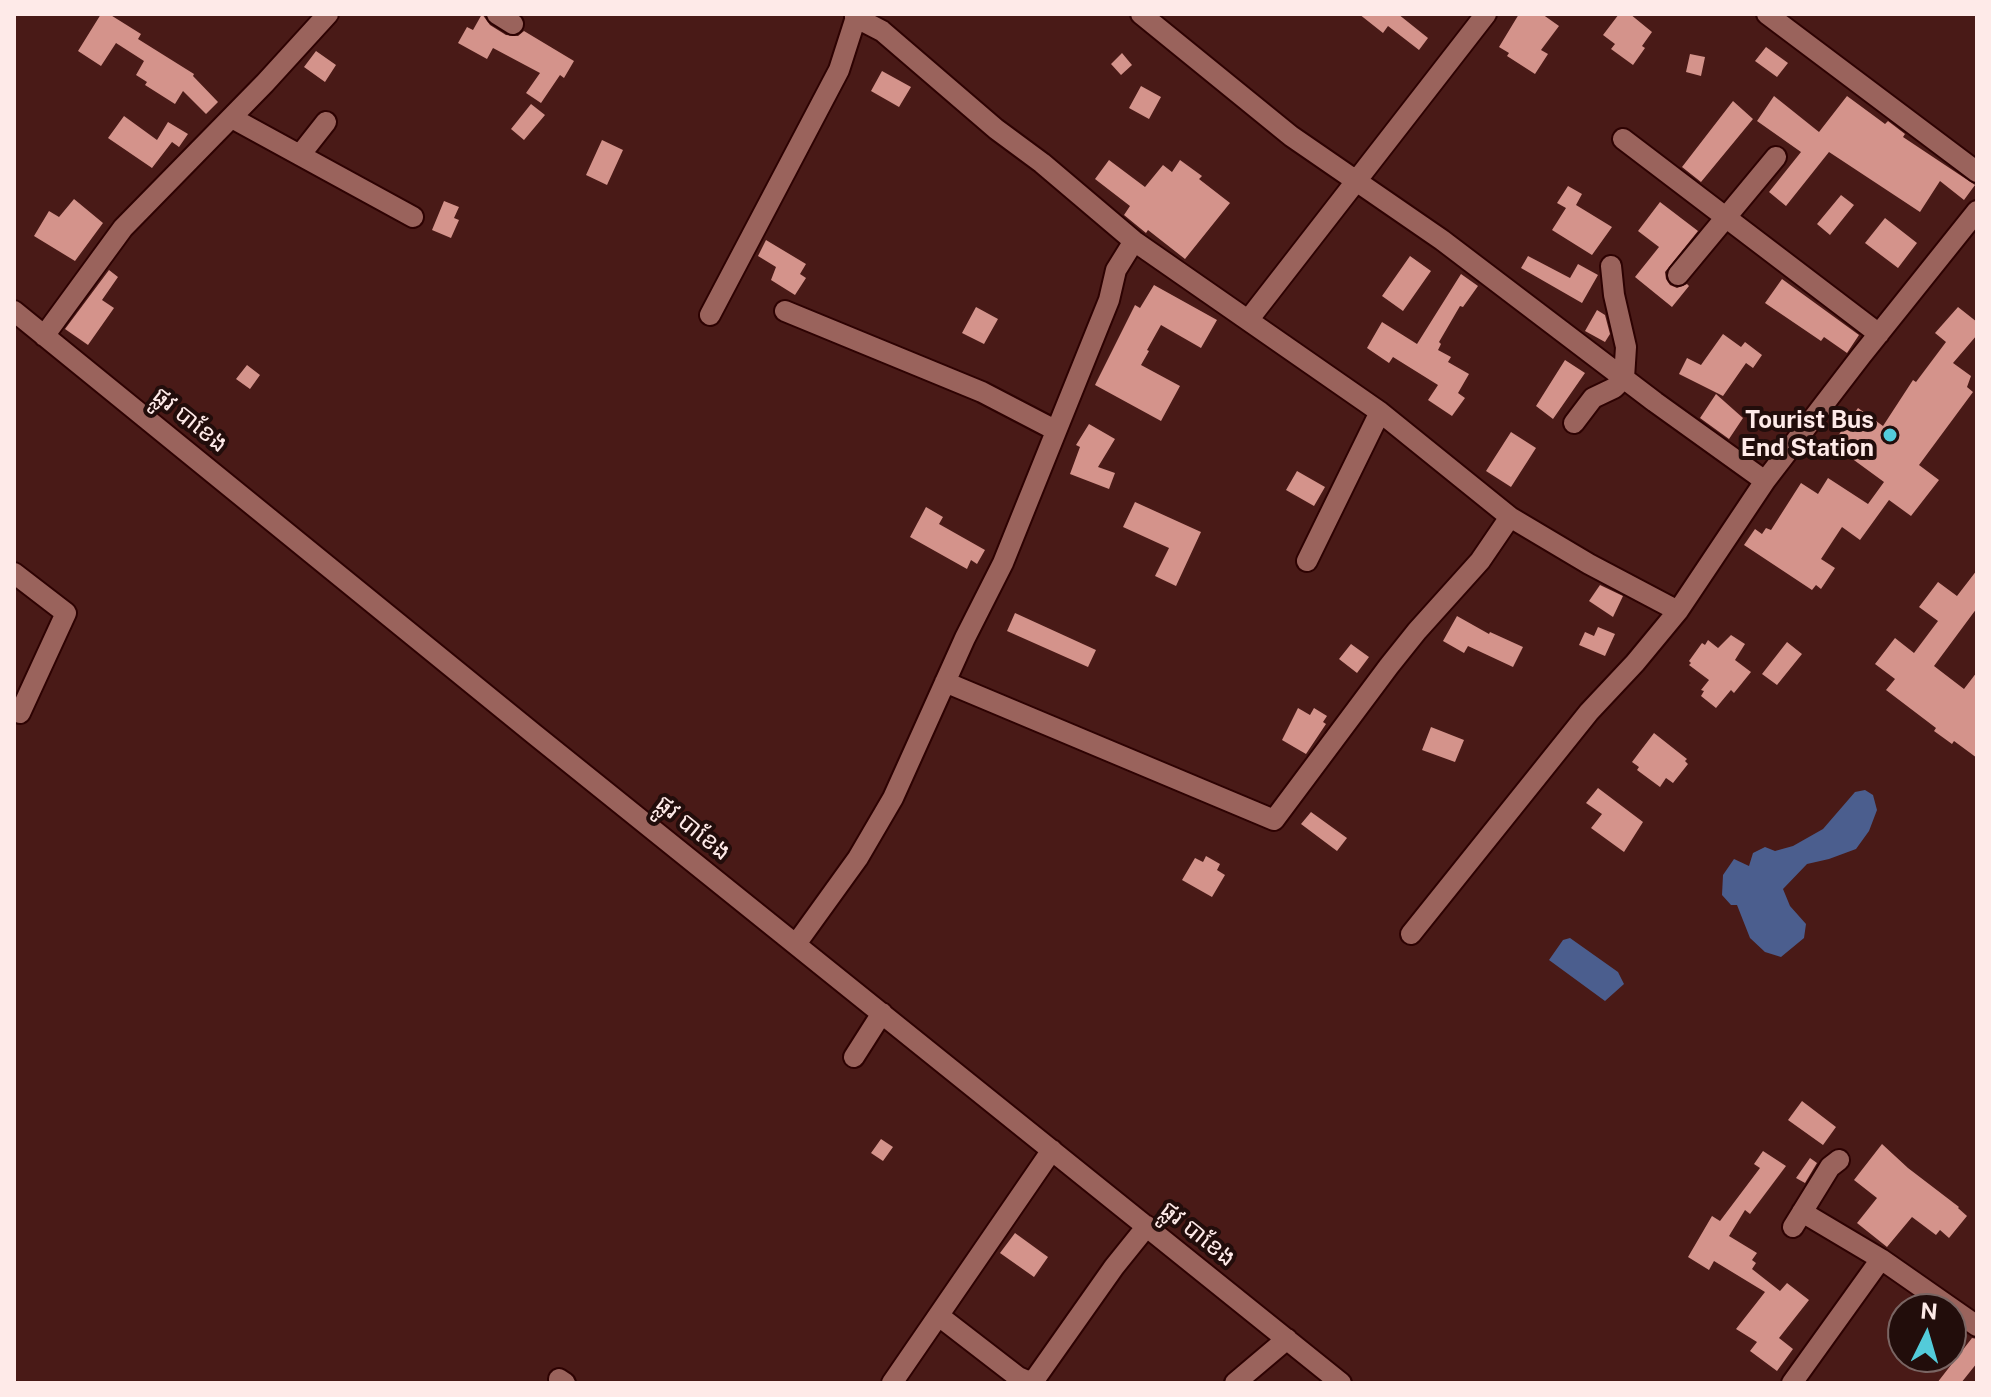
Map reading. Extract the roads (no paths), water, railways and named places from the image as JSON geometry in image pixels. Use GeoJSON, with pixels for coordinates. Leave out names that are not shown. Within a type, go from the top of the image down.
{"type":"FeatureCollection","features":[{"type":"Feature","properties":{"kind":"street"},"geometry":{"type":"LineString","coordinates":[[44,336],[123,228],[232,118],[328,14]]}},
{"type":"Feature","properties":{"kind":"street"},"geometry":{"type":"LineString","coordinates":[[1141,14],[1291,136],[1442,240],[1765,481]]}},
{"type":"Feature","properties":{"kind":"street"},"geometry":{"type":"LineString","coordinates":[[1767,14],[1977,172]]}},
{"type":"Feature","properties":{"kind":"street"},"geometry":{"type":"LineString","coordinates":[[710,315],[839,70],[856,16],[882,31],[1134,241],[1380,412],[1510,517],[1589,564],[1678,611]]}},
{"type":"Feature","properties":{"kind":"street"},"geometry":{"type":"LineString","coordinates":[[1249,319],[1357,181],[1477,17]]}},
{"type":"Feature","properties":{"kind":"street"},"geometry":{"type":"LineString","coordinates":[[232,118],[413,217]]}},
{"type":"Feature","properties":{"kind":"street"},"geometry":{"type":"LineString","coordinates":[[300,155],[326,122]]}},
{"type":"Feature","properties":{"kind":"street"},"geometry":{"type":"LineString","coordinates":[[1623,139],[1879,334]]}},
{"type":"Feature","properties":{"kind":"street"},"geometry":{"type":"LineString","coordinates":[[1678,275],[1776,157]]}},
{"type":"Feature","properties":{"kind":"street"},"geometry":{"type":"LineString","coordinates":[[1411,934],[1580,724],[1678,611],[1765,481],[1977,211]]}},
{"type":"Feature","properties":{"kind":"street"},"geometry":{"type":"LineString","coordinates":[[796,944],[831,900],[876,830],[1003,563],[1109,300],[1116,270],[1134,241]]}},
{"type":"Feature","properties":{"kind":"street"},"geometry":{"type":"LineString","coordinates":[[1574,423],[1593,398],[1614,388],[1624,378],[1626,347],[1611,266]]}},
{"type":"Feature","properties":{"kind":"street","name":"ផ្លូវ បាខែង"},"geometry":{"type":"LineString","coordinates":[[14,311],[1341,1383]]}},
{"type":"Feature","properties":{"kind":"street"},"geometry":{"type":"LineString","coordinates":[[785,311],[982,392],[1055,430]]}},
{"type":"Feature","properties":{"kind":"street"},"geometry":{"type":"LineString","coordinates":[[1307,561],[1380,412]]}},
{"type":"Feature","properties":{"kind":"street"},"geometry":{"type":"LineString","coordinates":[[945,682],[1274,820],[1389,666],[1480,561],[1510,517]]}},
{"type":"Feature","properties":{"kind":"street"},"geometry":{"type":"LineString","coordinates":[[14,573],[66,613],[16,716]]}},
{"type":"Feature","properties":{"kind":"street"},"geometry":{"type":"LineString","coordinates":[[854,1057],[882,1013]]}},
{"type":"Feature","properties":{"kind":"street"},"geometry":{"type":"LineString","coordinates":[[892,1383],[1052,1150]]}},
{"type":"Feature","properties":{"kind":"street"},"geometry":{"type":"LineString","coordinates":[[1839,1160],[1830,1167],[1798,1219],[1881,1259],[1977,1326]]}},
{"type":"Feature","properties":{"kind":"street"},"geometry":{"type":"LineString","coordinates":[[939,1316],[1018,1377],[1035,1379],[1147,1226]]}},
{"type":"Feature","properties":{"kind":"street"},"geometry":{"type":"LineString","coordinates":[[1792,1383],[1881,1259]]}},
{"type":"Feature","properties":{"kind":"street"},"geometry":{"type":"LineString","coordinates":[[1235,1383],[1287,1339]]}},
{"type":"Feature","properties":{"kind":"water"},"geometry":{"type":"Polygon","coordinates":[[[1865,790],[1873,795],[1877,810],[1869,831],[1856,849],[1807,864],[1783,889],[1790,906],[1806,924],[1804,938],[1781,957],[1765,952],[1750,938],[1737,905],[1731,905],[1722,895],[1723,875],[1734,859],[1749,866],[1753,853],[1765,847],[1775,851],[1793,846],[1823,829],[1855,792],[1865,790]]]}},
{"type":"Feature","properties":{"kind":"water"},"geometry":{"type":"Polygon","coordinates":[[[1570,938],[1618,972],[1624,984],[1605,1001],[1549,960],[1563,940],[1570,938]]]}},
{"type":"Feature","properties":{"kind":"place","name":"Tourist Bus End Station"},"geometry":{"type":"Point","coordinates":[1890,435]}}]}
